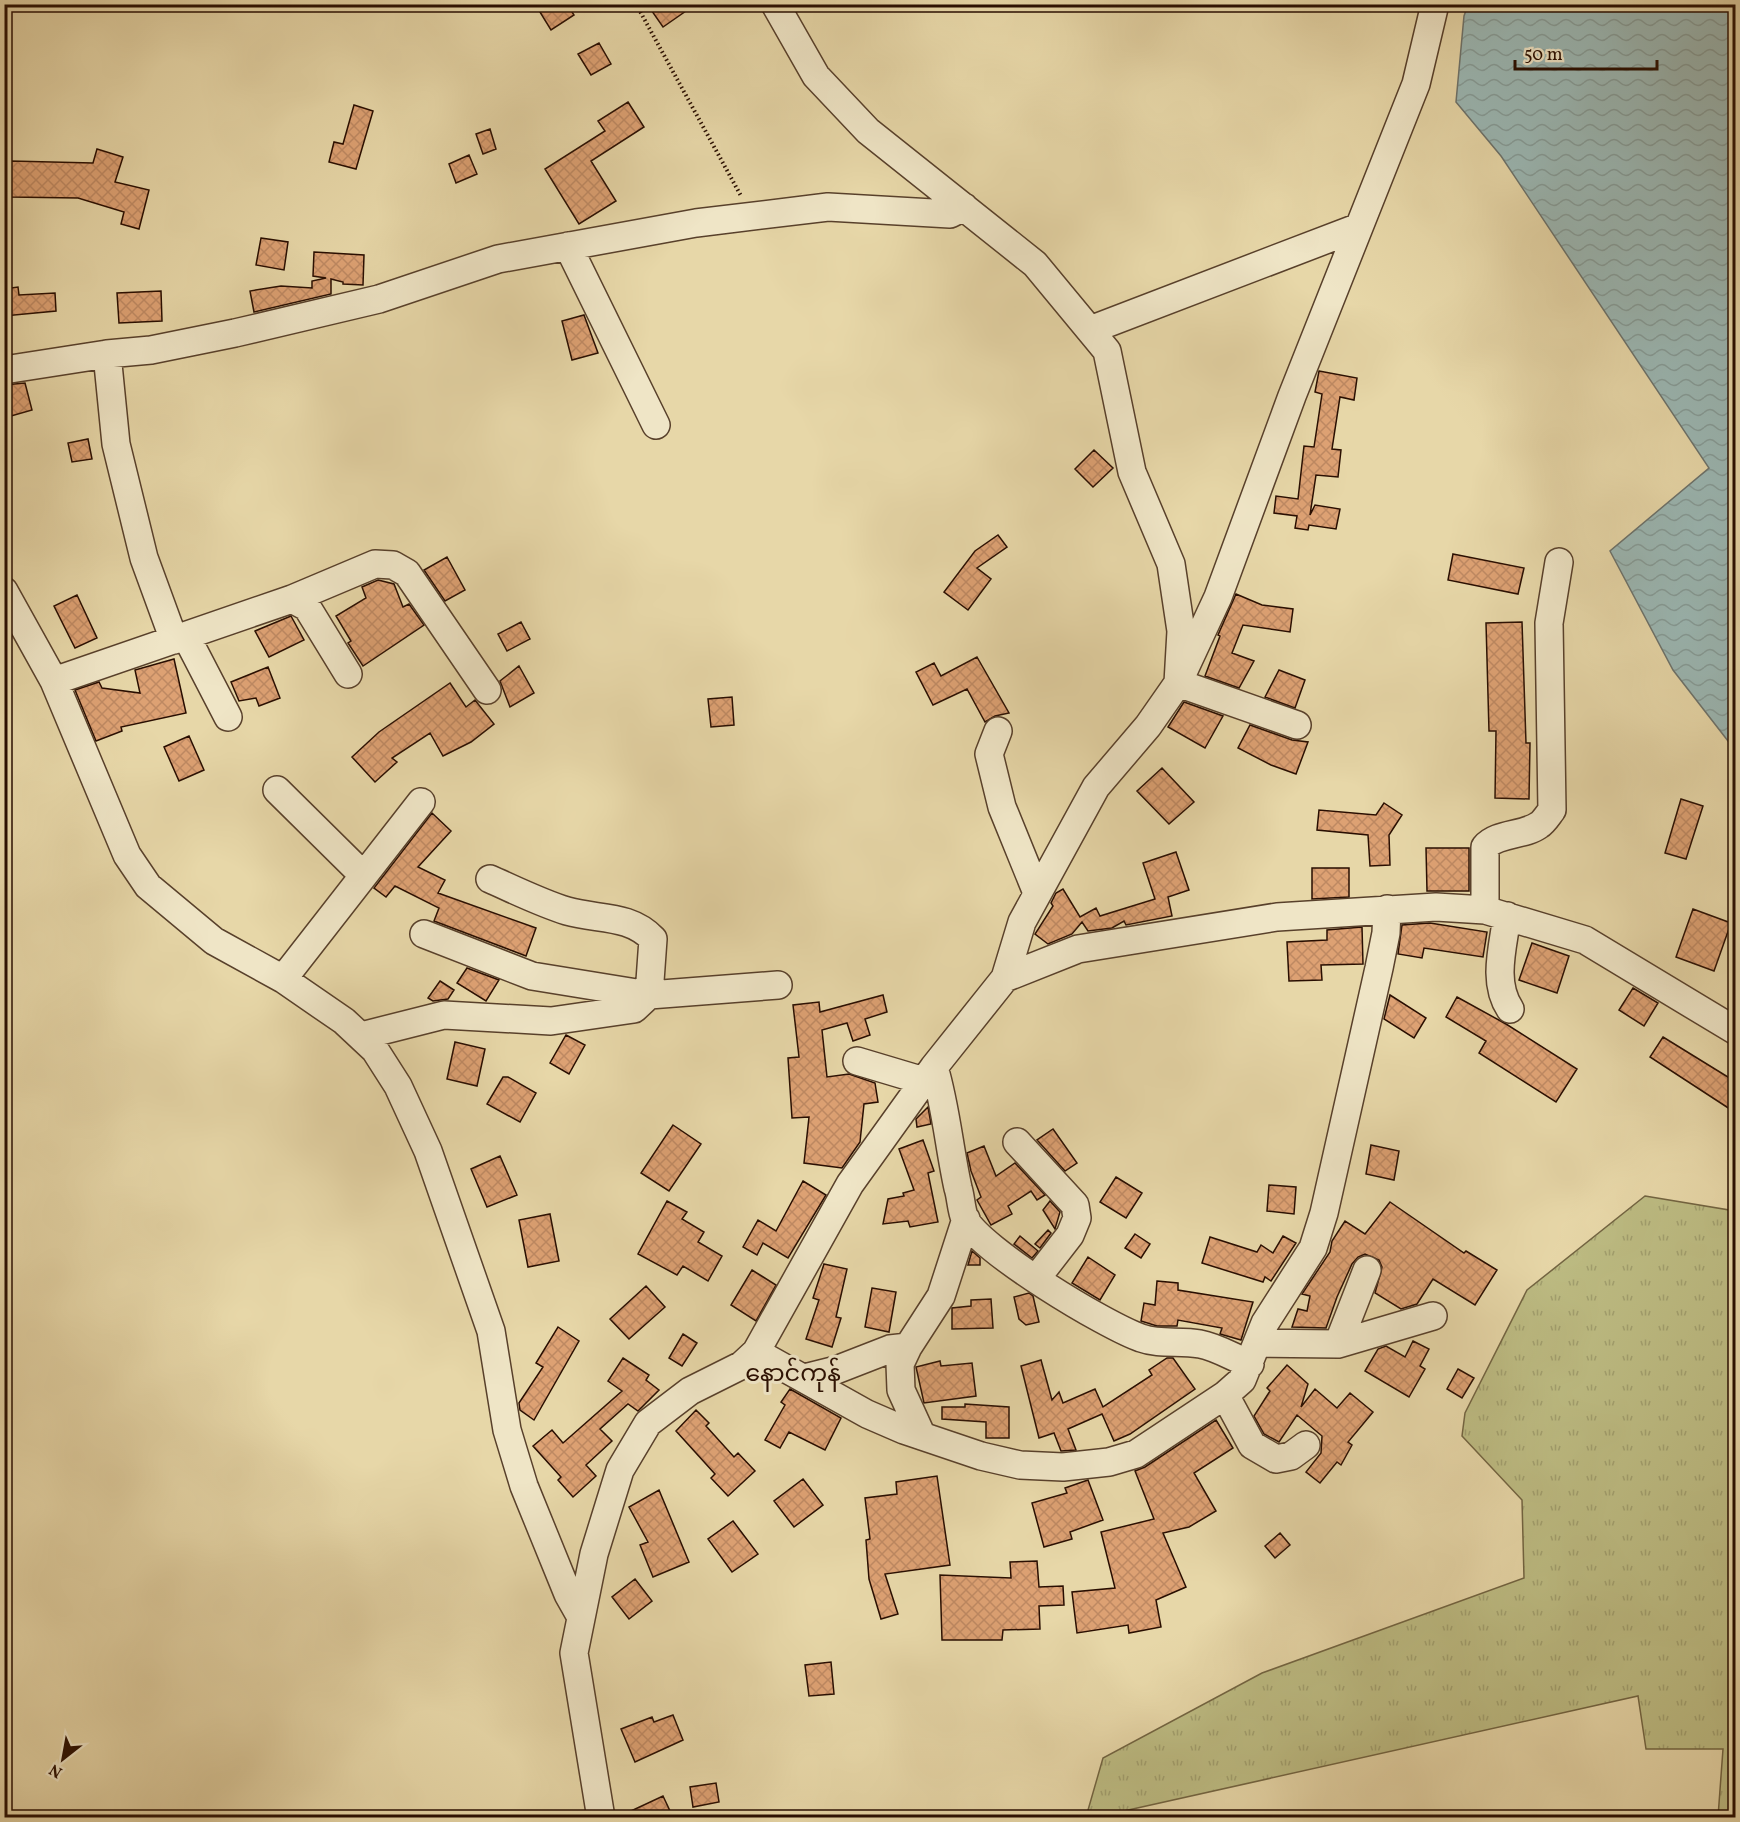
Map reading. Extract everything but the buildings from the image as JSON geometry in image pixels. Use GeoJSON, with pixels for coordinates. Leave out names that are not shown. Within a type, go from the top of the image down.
{"type":"FeatureCollection","features":[{"type":"Feature","properties":{"kind":"street"},"geometry":{"type":"LineString","coordinates":[[775,4],[816,76],[868,131],[1035,264],[1107,351],[1132,472],[1171,564],[1181,631],[1178,683]]}},
{"type":"Feature","properties":{"kind":"street"},"geometry":{"type":"LineString","coordinates":[[601,1818],[574,1653],[594,1554],[620,1470],[648,1423],[690,1391],[741,1365],[756,1352],[850,1184],[929,1074],[1005,978],[1022,922],[1096,787],[1148,726],[1178,683],[1218,597],[1292,396],[1416,84],[1435,4]]}},
{"type":"Feature","properties":{"kind":"street"},"geometry":{"type":"LineString","coordinates":[[4,370],[107,354],[151,350],[378,299],[498,259],[568,246],[828,207],[950,214],[964,207]]}},
{"type":"Feature","properties":{"kind":"street"},"geometry":{"type":"LineString","coordinates":[[1089,330],[1359,227]]}},
{"type":"Feature","properties":{"kind":"street"},"geometry":{"type":"LineString","coordinates":[[568,246],[656,425]]}},
{"type":"Feature","properties":{"kind":"street"},"geometry":{"type":"LineString","coordinates":[[107,354],[116,444],[144,558],[180,638],[228,717]]}},
{"type":"Feature","properties":{"kind":"street"},"geometry":{"type":"LineString","coordinates":[[1510,1009],[1502,997],[1496,913],[1485,847],[1491,840],[1520,833],[1542,824],[1552,810],[1549,623],[1559,562]]}},
{"type":"Feature","properties":{"kind":"street"},"geometry":{"type":"LineString","coordinates":[[54,681],[292,599],[375,564],[393,565],[407,573],[487,690]]}},
{"type":"Feature","properties":{"kind":"street"},"geometry":{"type":"LineString","coordinates":[[4,591],[54,681],[128,855],[148,886],[214,941],[283,979],[344,1021],[375,1050],[398,1086],[428,1151],[491,1331],[507,1430],[524,1486],[568,1594],[581,1617]]}},
{"type":"Feature","properties":{"kind":"street"},"geometry":{"type":"LineString","coordinates":[[292,599],[308,607],[348,674]]}},
{"type":"Feature","properties":{"kind":"street"},"geometry":{"type":"LineString","coordinates":[[1178,683],[1297,725]]}},
{"type":"Feature","properties":{"kind":"street"},"geometry":{"type":"LineString","coordinates":[[998,730],[989,754],[1002,807],[1037,893]]}},
{"type":"Feature","properties":{"kind":"street"},"geometry":{"type":"LineString","coordinates":[[277,790],[363,875]]}},
{"type":"Feature","properties":{"kind":"street"},"geometry":{"type":"LineString","coordinates":[[283,979],[421,802]]}},
{"type":"Feature","properties":{"kind":"street"},"geometry":{"type":"LineString","coordinates":[[361,1036],[444,1015],[551,1021],[634,1009],[649,995],[653,939],[642,927],[620,920],[569,911],[490,879]]}},
{"type":"Feature","properties":{"kind":"street"},"geometry":{"type":"LineString","coordinates":[[1005,978],[1078,949],[1277,917],[1436,907],[1496,913],[1585,940],[1736,1031]]}},
{"type":"Feature","properties":{"kind":"street"},"geometry":{"type":"LineString","coordinates":[[756,1352],[867,1414],[981,1456],[1020,1465],[1063,1467],[1109,1462],[1136,1454],[1225,1395],[1242,1380],[1255,1354],[1265,1323],[1313,1248],[1324,1213],[1379,968],[1386,933],[1387,909]]}},
{"type":"Feature","properties":{"kind":"street"},"geometry":{"type":"LineString","coordinates":[[424,934],[532,976],[649,995],[778,984]]}},
{"type":"Feature","properties":{"kind":"street"},"geometry":{"type":"LineString","coordinates":[[857,1062],[929,1074],[944,1098],[950,1152],[966,1219],[980,1237],[1036,1279],[1118,1330],[1165,1343],[1202,1344],[1255,1354],[1338,1344],[1433,1316]]}},
{"type":"Feature","properties":{"kind":"street"},"geometry":{"type":"LineString","coordinates":[[1017,1142],[1075,1205],[1077,1218],[1070,1234],[1036,1279]]}},
{"type":"Feature","properties":{"kind":"street"},"geometry":{"type":"LineString","coordinates":[[922,1436],[901,1390],[900,1364],[908,1347],[941,1296],[966,1219]]}},
{"type":"Feature","properties":{"kind":"street"},"geometry":{"type":"LineString","coordinates":[[1338,1344],[1367,1270]]}},
{"type":"Feature","properties":{"kind":"street"},"geometry":{"type":"LineString","coordinates":[[804,1378],[836,1370],[891,1349],[908,1347]]}},
{"type":"Feature","properties":{"kind":"street"},"geometry":{"type":"LineString","coordinates":[[1225,1395],[1252,1445],[1276,1459],[1291,1456],[1306,1444]]}},
{"type":"Feature","properties":{"kind":"path"},"geometry":{"type":"LineString","coordinates":[[636,4],[753,217]]}},
{"type":"Feature","properties":{"kind":"green space"},"geometry":{"type":"Polygon","coordinates":[[[1645,1196],[1735,1211],[1735,1817],[1718,1817],[1723,1749],[1646,1749],[1638,1696],[1097,1817],[1086,1817],[1103,1758],[1262,1673],[1524,1578],[1522,1500],[1462,1436],[1465,1413],[1527,1290],[1645,1196]]]}},
{"type":"Feature","properties":{"kind":"water"},"geometry":{"type":"Polygon","coordinates":[[[1468,5],[1735,5],[1735,750],[1673,670],[1610,551],[1709,468],[1501,156],[1456,102],[1464,16],[1468,5]]]}},
{"type":"Feature","properties":{"kind":"district","name":"နောင်ကုန်"},"geometry":{"type":"Point","coordinates":[793,1375]}}]}
